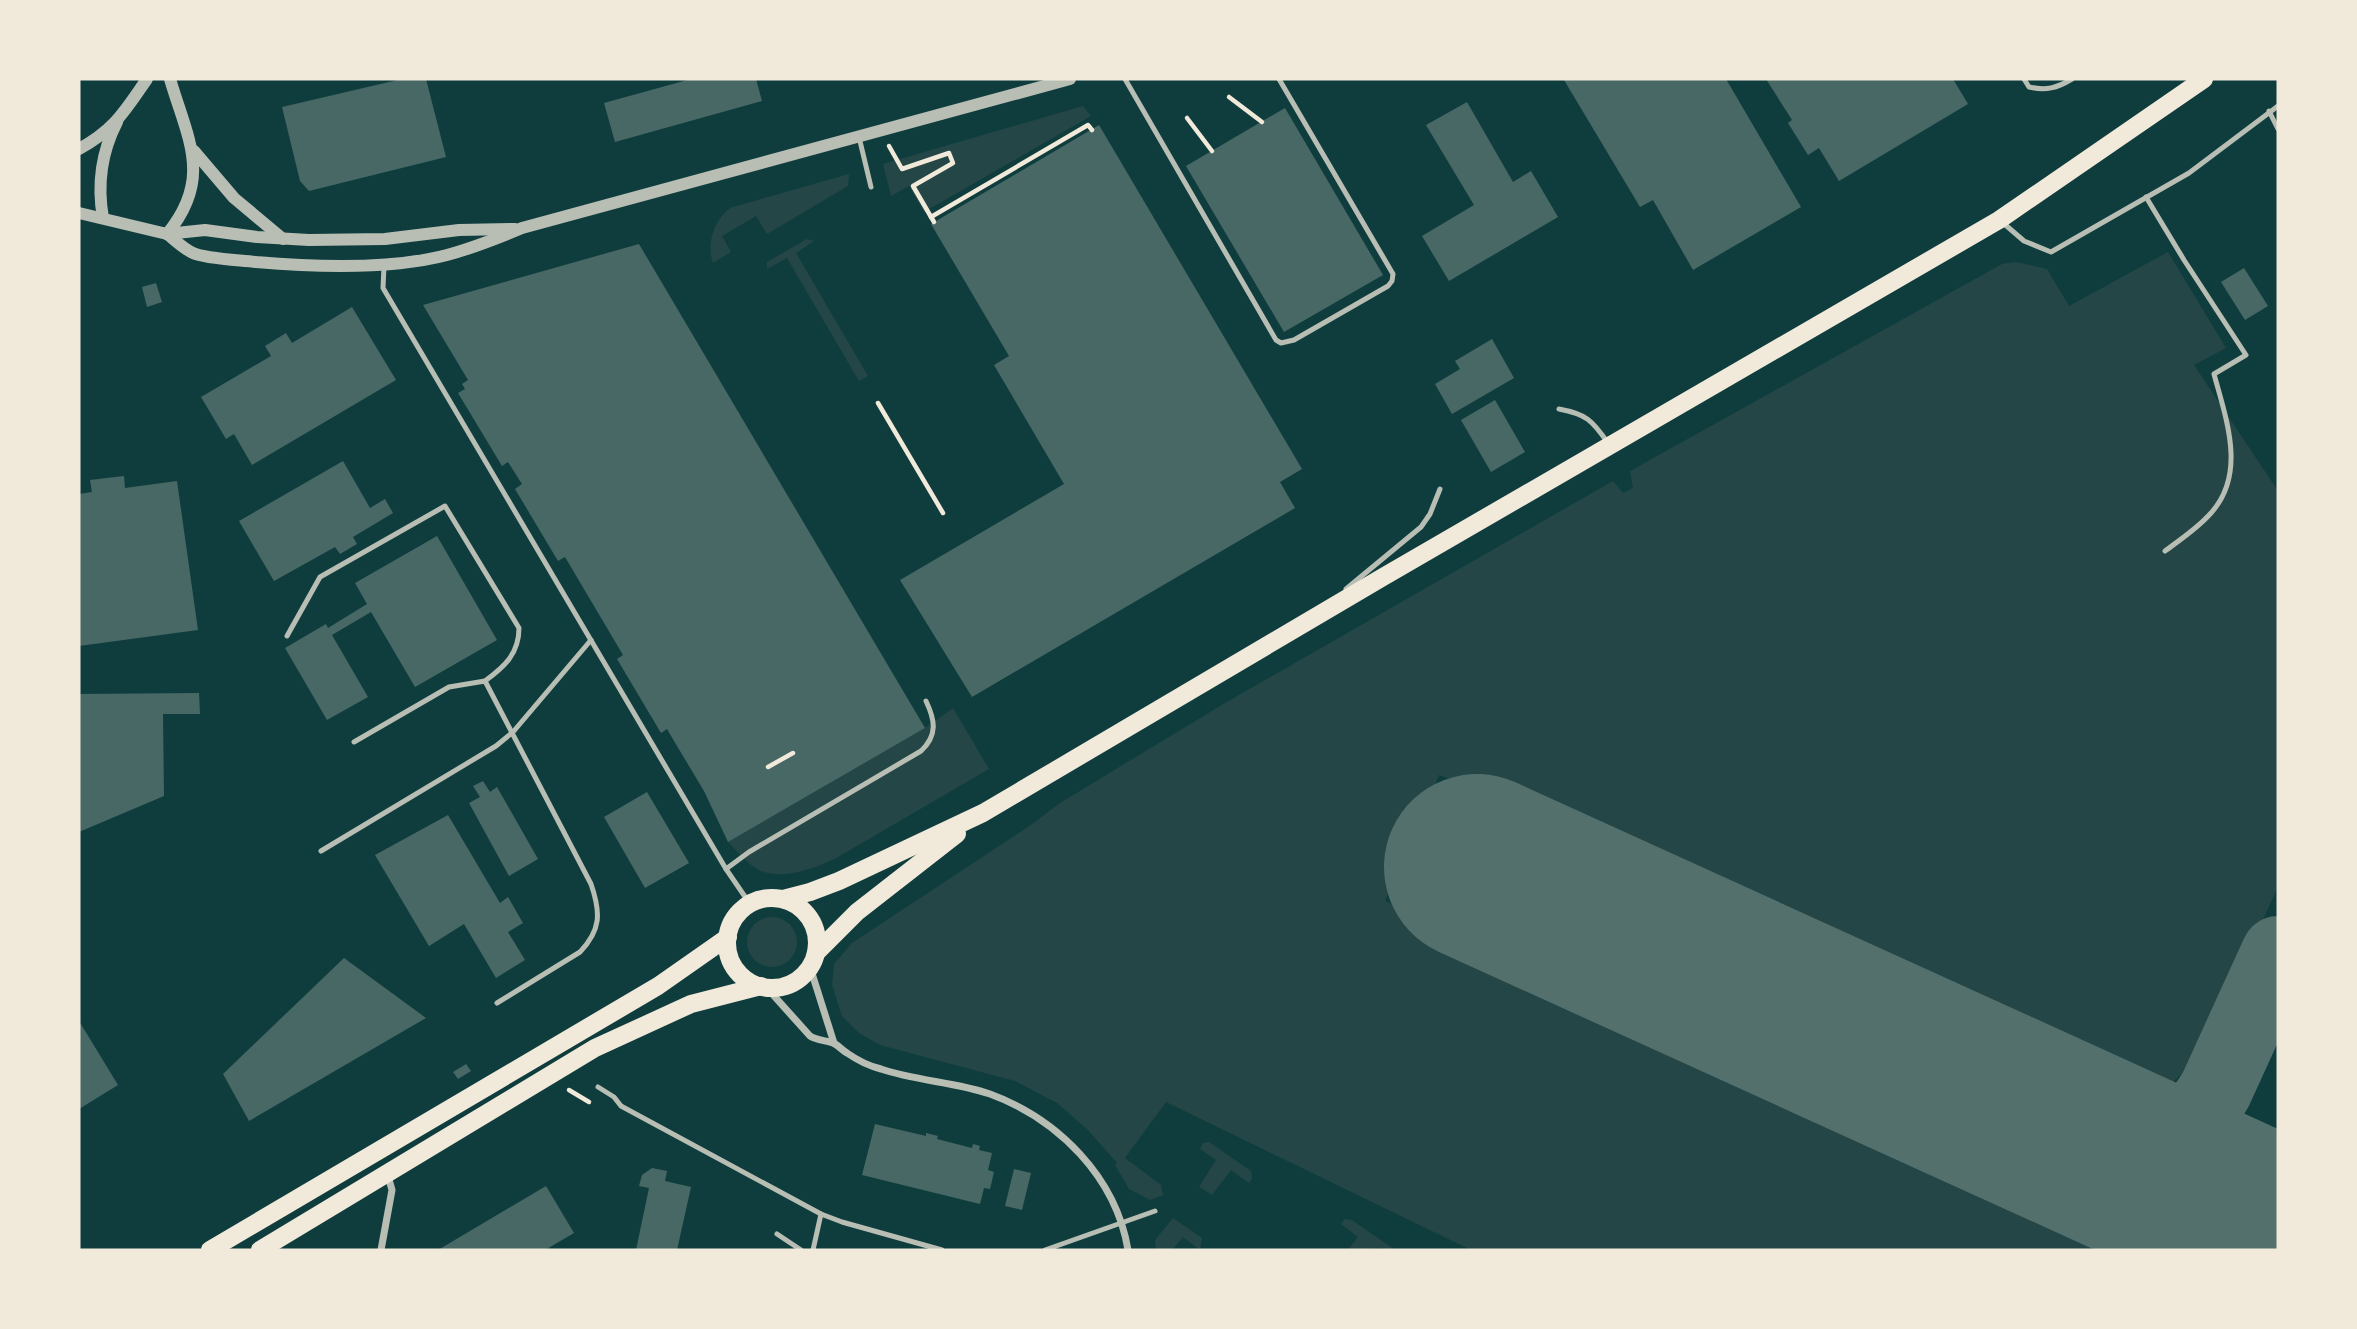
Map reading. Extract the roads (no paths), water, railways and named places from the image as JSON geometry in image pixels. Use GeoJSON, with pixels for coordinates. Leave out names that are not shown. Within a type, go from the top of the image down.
{"type":"FeatureCollection","features":[{"type":"Feature","properties":{"kind":"main road"},"geometry":{"type":"LineString","coordinates":[[763,987],[747,980],[736,970],[728,952],[728,937],[735,918],[750,904],[763,899],[783,899],[839,881],[983,813],[1999,220],[2204,79]]}},
{"type":"Feature","properties":{"kind":"main road"},"geometry":{"type":"LineString","coordinates":[[260,1250],[595,1048],[667,1013],[712,997],[791,984],[803,976],[813,960],[857,912],[983,813]]}},
{"type":"Feature","properties":{"kind":"main road"},"geometry":{"type":"LineString","coordinates":[[783,899],[796,905],[811,920],[817,940],[813,960]]}},
{"type":"Feature","properties":{"kind":"main road"},"geometry":{"type":"LineString","coordinates":[[210,1250],[658,986],[728,937]]}},
{"type":"Feature","properties":{"kind":"street"},"geometry":{"type":"LineString","coordinates":[[103,218],[100,200],[105,148],[117,122],[147,79]]}},
{"type":"Feature","properties":{"kind":"street"},"geometry":{"type":"LineString","coordinates":[[167,234],[181,216],[190,195],[194,172],[193,149],[170,79]]}},
{"type":"Feature","properties":{"kind":"street"},"geometry":{"type":"LineString","coordinates":[[167,234],[193,253],[295,265],[384,263],[445,255],[522,228],[1070,79]]}},
{"type":"Feature","properties":{"kind":"street"},"geometry":{"type":"LineString","coordinates":[[79,149],[117,122]]}},
{"type":"Feature","properties":{"kind":"street"},"geometry":{"type":"LineString","coordinates":[[193,149],[234,198],[283,239]]}},
{"type":"Feature","properties":{"kind":"street"},"geometry":{"type":"LineString","coordinates":[[79,213],[167,234],[205,230],[283,239],[360,240],[458,230],[522,228]]}},
{"type":"Feature","properties":{"kind":"street"},"geometry":{"type":"LineString","coordinates":[[813,960],[834,1043]]}},
{"type":"Feature","properties":{"kind":"street"},"geometry":{"type":"LineString","coordinates":[[763,987],[810,1035],[818,1040],[834,1043],[857,1059],[879,1069],[989,1094],[1043,1121],[1087,1160],[1104,1184],[1121,1223],[1128,1250]]}},
{"type":"Feature","properties":{"kind":"street"},"geometry":{"type":"LineString","coordinates":[[381,1250],[392,1190],[387,1173]]}},
{"type":"Feature","properties":{"kind":"lane"},"geometry":{"type":"LineString","coordinates":[[1125,79],[1276,340],[1281,343],[1294,340],[1388,286],[1393,274],[1279,79]]}},
{"type":"Feature","properties":{"kind":"lane"},"geometry":{"type":"LineString","coordinates":[[2024,79],[2029,87],[2042,90],[2060,87],[2072,79]]}},
{"type":"Feature","properties":{"kind":"lane"},"geometry":{"type":"LineString","coordinates":[[1999,220],[2024,241],[2051,252],[2189,173],[2278,106]]}},
{"type":"Feature","properties":{"kind":"lane"},"geometry":{"type":"LineString","coordinates":[[2269,111],[2278,129]]}},
{"type":"Feature","properties":{"kind":"lane"},"geometry":{"type":"LineString","coordinates":[[859,137],[871,187]]}},
{"type":"Feature","properties":{"kind":"lane"},"geometry":{"type":"LineString","coordinates":[[2146,197],[2183,260],[2246,355],[2214,374],[2230,433],[2232,458],[2224,494],[2211,514],[2165,551]]}},
{"type":"Feature","properties":{"kind":"lane"},"geometry":{"type":"LineString","coordinates":[[384,263],[383,288],[726,869],[750,904]]}},
{"type":"Feature","properties":{"kind":"lane"},"geometry":{"type":"LineString","coordinates":[[1559,409],[1576,412],[1590,419],[1610,445]]}},
{"type":"Feature","properties":{"kind":"lane"},"geometry":{"type":"LineString","coordinates":[[1304,624],[1421,527],[1430,514],[1440,489]]}},
{"type":"Feature","properties":{"kind":"lane"},"geometry":{"type":"LineString","coordinates":[[288,636],[320,577],[445,506],[519,628],[519,640],[514,653],[504,667],[485,681],[449,687],[354,742]]}},
{"type":"Feature","properties":{"kind":"lane"},"geometry":{"type":"LineString","coordinates":[[321,851],[496,746],[513,732],[591,640]]}},
{"type":"Feature","properties":{"kind":"lane"},"geometry":{"type":"LineString","coordinates":[[485,681],[591,884],[598,911],[597,924],[590,942],[580,952],[497,1003]]}},
{"type":"Feature","properties":{"kind":"lane"},"geometry":{"type":"LineString","coordinates":[[726,869],[748,852],[921,751],[931,739],[935,726],[926,701]]}},
{"type":"Feature","properties":{"kind":"lane"},"geometry":{"type":"LineString","coordinates":[[598,1087],[614,1097],[621,1106],[821,1214],[942,1250]]}},
{"type":"Feature","properties":{"kind":"lane"},"geometry":{"type":"LineString","coordinates":[[1045,1250],[1155,1211]]}},
{"type":"Feature","properties":{"kind":"lane"},"geometry":{"type":"LineString","coordinates":[[813,1250],[821,1214]]}},
{"type":"Feature","properties":{"kind":"lane"},"geometry":{"type":"LineString","coordinates":[[777,1234],[801,1250]]}}]}
